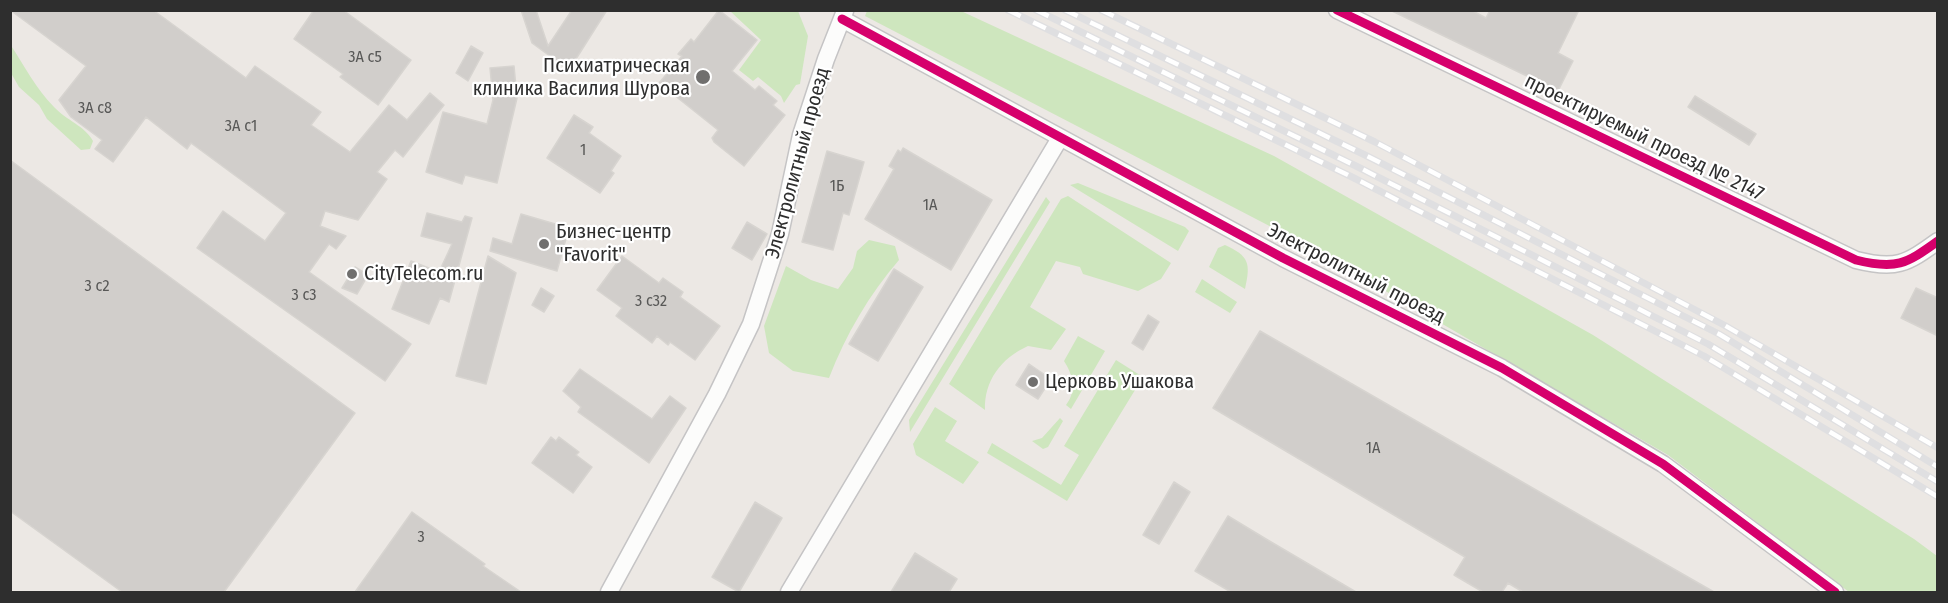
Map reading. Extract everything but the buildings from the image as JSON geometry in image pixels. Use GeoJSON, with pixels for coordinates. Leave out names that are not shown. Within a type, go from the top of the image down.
{"type":"FeatureCollection","features":[{"type":"Feature","properties":{"kind":"street","name":"проектируемый проезд № 2147"},"geometry":{"type":"LineString","coordinates":[[1337,10],[1856,260],[1880,266],[1910,262],[1938,241]]}},
{"type":"Feature","properties":{"kind":"street","name":"Электролитный проезд"},"geometry":{"type":"LineString","coordinates":[[609,592],[717,394],[751,324],[780,234],[801,135],[844,15],[1060,138],[1283,258],[1502,368],[1664,464],[1835,592]]}},
{"type":"Feature","properties":{"kind":"street"},"geometry":{"type":"LineString","coordinates":[[789,592],[1060,138]]}},
{"type":"Feature","properties":{"kind":"green space"},"geometry":{"type":"Polygon","coordinates":[[[730,11],[798,11],[808,36],[800,84],[796,85],[784,103],[781,96],[758,77],[753,81],[739,70],[761,40],[730,11]]]}},
{"type":"Feature","properties":{"kind":"green space"},"geometry":{"type":"Polygon","coordinates":[[[867,11],[961,11],[1274,156],[1593,335],[1914,539],[1937,556],[1937,592],[1849,592],[1668,455],[1308,246],[865,16],[867,11]]]}},
{"type":"Feature","properties":{"kind":"green space"},"geometry":{"type":"Polygon","coordinates":[[[10,44],[48,100],[59,112],[90,136],[93,141],[90,149],[81,150],[47,119],[39,105],[19,87],[11,73],[10,44]]]}},
{"type":"Feature","properties":{"kind":"green space"},"geometry":{"type":"Polygon","coordinates":[[[1078,183],[1185,227],[1189,231],[1178,251],[1070,185],[1078,183]]]}},
{"type":"Feature","properties":{"kind":"green space"},"geometry":{"type":"Polygon","coordinates":[[[1068,196],[1171,263],[1161,279],[1138,291],[1083,274],[1080,267],[1056,261],[1030,307],[1066,329],[1051,350],[1028,346],[1002,364],[987,389],[985,410],[949,384],[1061,199],[1068,196]]]}},
{"type":"Feature","properties":{"kind":"green space"},"geometry":{"type":"Polygon","coordinates":[[[1046,197],[1050,202],[910,432],[909,420],[1046,197]]]}},
{"type":"Feature","properties":{"kind":"green space"},"geometry":{"type":"Polygon","coordinates":[[[869,240],[895,246],[899,260],[859,316],[829,378],[793,371],[769,353],[764,326],[786,266],[811,280],[838,289],[853,268],[857,251],[869,240]]]}},
{"type":"Feature","properties":{"kind":"green space"},"geometry":{"type":"Polygon","coordinates":[[[1225,245],[1239,253],[1246,261],[1248,273],[1245,289],[1209,267],[1218,248],[1225,245]]]}},
{"type":"Feature","properties":{"kind":"green space"},"geometry":{"type":"Polygon","coordinates":[[[1202,279],[1237,302],[1230,313],[1195,292],[1202,279]]]}},
{"type":"Feature","properties":{"kind":"green space"},"geometry":{"type":"Polygon","coordinates":[[[1078,336],[1105,351],[1071,409],[1066,405],[1073,389],[1070,372],[1064,361],[1078,336]]]}},
{"type":"Feature","properties":{"kind":"green space"},"geometry":{"type":"Polygon","coordinates":[[[1116,360],[1143,377],[1067,501],[987,453],[992,443],[1061,485],[1079,455],[1064,446],[1116,360]]]}},
{"type":"Feature","properties":{"kind":"green space"},"geometry":{"type":"Polygon","coordinates":[[[935,407],[957,421],[945,441],[979,462],[963,484],[916,455],[913,444],[935,407]]]}},
{"type":"Feature","properties":{"kind":"green space"},"geometry":{"type":"Polygon","coordinates":[[[1060,418],[1063,421],[1048,447],[1043,449],[1032,441],[1042,438],[1060,418]]]}},
{"type":"Feature","properties":{"kind":"railway"},"geometry":{"type":"LineString","coordinates":[[1008,10],[1352,177],[1704,356],[1938,497]]}},
{"type":"Feature","properties":{"kind":"railway"},"geometry":{"type":"LineString","coordinates":[[1036,10],[1358,167],[1708,344],[1938,482]]}},
{"type":"Feature","properties":{"kind":"railway"},"geometry":{"type":"LineString","coordinates":[[1065,10],[1365,155],[1719,334],[1938,467]]}},
{"type":"Feature","properties":{"kind":"railway"},"geometry":{"type":"LineString","coordinates":[[1101,10],[1375,142],[1724,325],[1938,448]]}},
{"type":"Feature","properties":{"kind":"cycle path"},"geometry":{"type":"LineString","coordinates":[[1337,10],[1856,260],[1881,264],[1900,263],[1909,260],[1938,241]]}},
{"type":"Feature","properties":{"kind":"cycle path"},"geometry":{"type":"LineString","coordinates":[[842,19],[1283,258],[1502,368],[1663,464],[1835,592]]}},
{"type":"Feature","properties":{"kind":"place","name":"Психиатрическая клиника Василия Шурова"},"geometry":{"type":"Point","coordinates":[703,77]}},
{"type":"Feature","properties":{"kind":"place","name":"Бизнес-центр \"Favorit\""},"geometry":{"type":"Point","coordinates":[544,244]}},
{"type":"Feature","properties":{"kind":"place","name":"CityTelecom.ru"},"geometry":{"type":"Point","coordinates":[352,274]}},
{"type":"Feature","properties":{"kind":"place","name":"Церковь Ушакова"},"geometry":{"type":"Point","coordinates":[1033,382]}}]}
